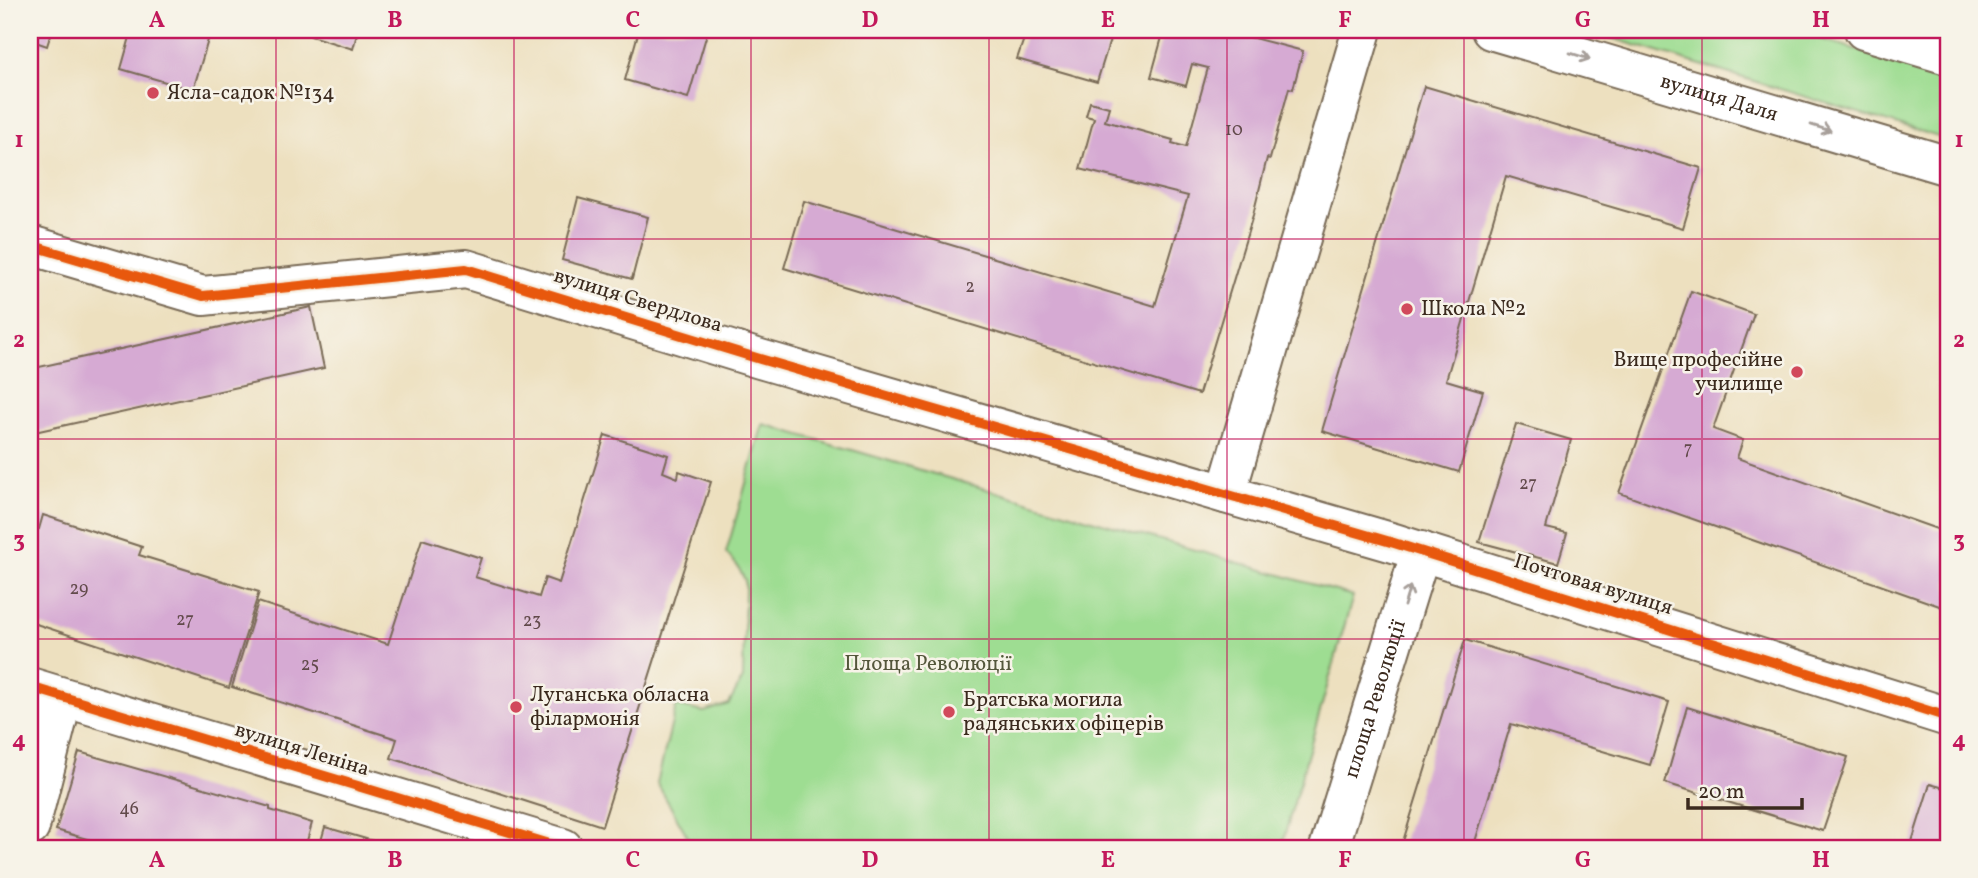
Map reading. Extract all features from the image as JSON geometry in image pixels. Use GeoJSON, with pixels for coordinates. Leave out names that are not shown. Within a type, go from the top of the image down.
{"type":"FeatureCollection","features":[{"type":"Feature","properties":{"kind":"street"},"geometry":{"type":"LineString","coordinates":[[1226,494],[1362,30]]}},
{"type":"Feature","properties":{"kind":"street","name":"вулиця Даля"},"geometry":{"type":"LineString","coordinates":[[1491,30],[1948,166]]}},
{"type":"Feature","properties":{"kind":"street"},"geometry":{"type":"LineString","coordinates":[[1864,30],[1948,55]]}},
{"type":"Feature","properties":{"kind":"street","name":"вулиця Свердлова"},"geometry":{"type":"LineString","coordinates":[[30,245],[203,296],[466,269],[761,359],[1226,494]]}},
{"type":"Feature","properties":{"kind":"street","name":"Почтовая вулиця"},"geometry":{"type":"LineString","coordinates":[[1226,494],[1421,551],[1948,717]]}},
{"type":"Feature","properties":{"kind":"street","name":"площа Революції"},"geometry":{"type":"LineString","coordinates":[[1329,848],[1421,551]]}},
{"type":"Feature","properties":{"kind":"street"},"geometry":{"type":"LineString","coordinates":[[30,827],[46,693]]}},
{"type":"Feature","properties":{"kind":"street","name":"вулиця Леніна"},"geometry":{"type":"LineString","coordinates":[[46,693],[563,848]]}},
{"type":"Feature","properties":{"kind":"green space"},"geometry":{"type":"Polygon","coordinates":[[[1585,30],[1791,30],[1948,77],[1948,140],[1585,30]]]}},
{"type":"Feature","properties":{"kind":"green space","name":"Площа Революції"},"geometry":{"type":"Polygon","coordinates":[[[763,424],[1353,596],[1281,848],[721,848],[689,839],[657,783],[676,706],[704,712],[729,704],[743,678],[745,580],[726,553],[763,424]]]}},
{"type":"Feature","properties":{"kind":"building"},"geometry":{"type":"Polygon","coordinates":[[[30,30],[52,30],[47,46],[30,40],[30,30]]]}},
{"type":"Feature","properties":{"kind":"building"},"geometry":{"type":"Polygon","coordinates":[[[132,30],[211,30],[193,90],[121,69],[132,30]]]}},
{"type":"Feature","properties":{"kind":"building"},"geometry":{"type":"Polygon","coordinates":[[[313,30],[358,30],[353,49],[311,36],[313,30]]]}},
{"type":"Feature","properties":{"kind":"building"},"geometry":{"type":"Polygon","coordinates":[[[639,30],[708,30],[688,98],[625,80],[639,30]]]}},
{"type":"Feature","properties":{"kind":"building"},"geometry":{"type":"Polygon","coordinates":[[[1027,30],[1113,30],[1097,82],[1017,59],[1027,30]]]}},
{"type":"Feature","properties":{"kind":"building"},"geometry":{"type":"Polygon","coordinates":[[[1164,30],[1223,30],[1303,51],[1293,89],[1289,88],[1270,159],[1267,158],[1253,215],[1199,394],[784,268],[804,201],[1155,306],[1188,196],[1080,169],[1094,118],[1086,116],[1090,102],[1109,107],[1105,121],[1173,140],[1172,143],[1186,147],[1208,68],[1192,64],[1186,86],[1151,77],[1164,30]]]}},
{"type":"Feature","properties":{"kind":"building"},"geometry":{"type":"Polygon","coordinates":[[[1424,86],[1701,168],[1683,228],[1506,176],[1446,380],[1483,391],[1459,472],[1322,431],[1424,86]]]}},
{"type":"Feature","properties":{"kind":"building"},"geometry":{"type":"Polygon","coordinates":[[[578,198],[648,217],[632,279],[562,260],[578,198]]]}},
{"type":"Feature","properties":{"kind":"building"},"geometry":{"type":"Polygon","coordinates":[[[1691,291],[1754,314],[1713,429],[1743,440],[1737,458],[1948,533],[1948,609],[1619,493],[1691,291]]]}},
{"type":"Feature","properties":{"kind":"building"},"geometry":{"type":"Polygon","coordinates":[[[311,307],[324,368],[30,433],[30,369],[311,307]]]}},
{"type":"Feature","properties":{"kind":"building"},"geometry":{"type":"Polygon","coordinates":[[[1948,361],[1948,389],[1940,387],[1948,361]]]}},
{"type":"Feature","properties":{"kind":"building"},"geometry":{"type":"Polygon","coordinates":[[[1516,424],[1571,440],[1546,528],[1567,533],[1558,563],[1479,542],[1516,424]]]}},
{"type":"Feature","properties":{"kind":"building"},"geometry":{"type":"Polygon","coordinates":[[[605,435],[668,455],[663,472],[678,478],[679,471],[711,482],[602,826],[391,758],[397,739],[232,687],[258,602],[388,644],[422,539],[481,558],[475,577],[539,597],[545,578],[559,583],[605,435]]]}},
{"type":"Feature","properties":{"kind":"building"},"geometry":{"type":"Polygon","coordinates":[[[43,515],[142,547],[139,555],[259,592],[229,688],[30,622],[30,526],[39,529],[43,515]]]}},
{"type":"Feature","properties":{"kind":"building"},"geometry":{"type":"Polygon","coordinates":[[[1465,640],[1669,702],[1650,765],[1511,724],[1474,845],[1483,848],[1401,848],[1465,640]]]}},
{"type":"Feature","properties":{"kind":"building"},"geometry":{"type":"Polygon","coordinates":[[[1687,707],[1848,757],[1823,831],[1665,783],[1687,707]]]}},
{"type":"Feature","properties":{"kind":"building"},"geometry":{"type":"Polygon","coordinates":[[[79,752],[270,807],[270,810],[312,823],[305,848],[118,848],[56,830],[79,752]]]}},
{"type":"Feature","properties":{"kind":"building"},"geometry":{"type":"Polygon","coordinates":[[[1930,784],[1948,789],[1948,848],[1910,848],[1930,784]]]}},
{"type":"Feature","properties":{"kind":"building"},"geometry":{"type":"Polygon","coordinates":[[[325,827],[397,848],[319,848],[325,827]]]}},
{"type":"Feature","properties":{"kind":"cycle path"},"geometry":{"type":"LineString","coordinates":[[30,245],[203,296],[466,269],[760,359],[1394,543],[1948,717]]}},
{"type":"Feature","properties":{"kind":"cycle path"},"geometry":{"type":"LineString","coordinates":[[30,687],[563,848]]}},
{"type":"Feature","properties":{"kind":"place","name":"Ясла-садок №134"},"geometry":{"type":"Point","coordinates":[153,93]}},
{"type":"Feature","properties":{"kind":"place","name":"Школа №2"},"geometry":{"type":"Point","coordinates":[1407,309]}},
{"type":"Feature","properties":{"kind":"place","name":"Вище професійне училище"},"geometry":{"type":"Point","coordinates":[1797,372]}},
{"type":"Feature","properties":{"kind":"place","name":"Луганська обласна філармонія"},"geometry":{"type":"Point","coordinates":[516,707]}},
{"type":"Feature","properties":{"kind":"place","name":"Братська могила радянських офіцерів"},"geometry":{"type":"Point","coordinates":[949,712]}}]}
